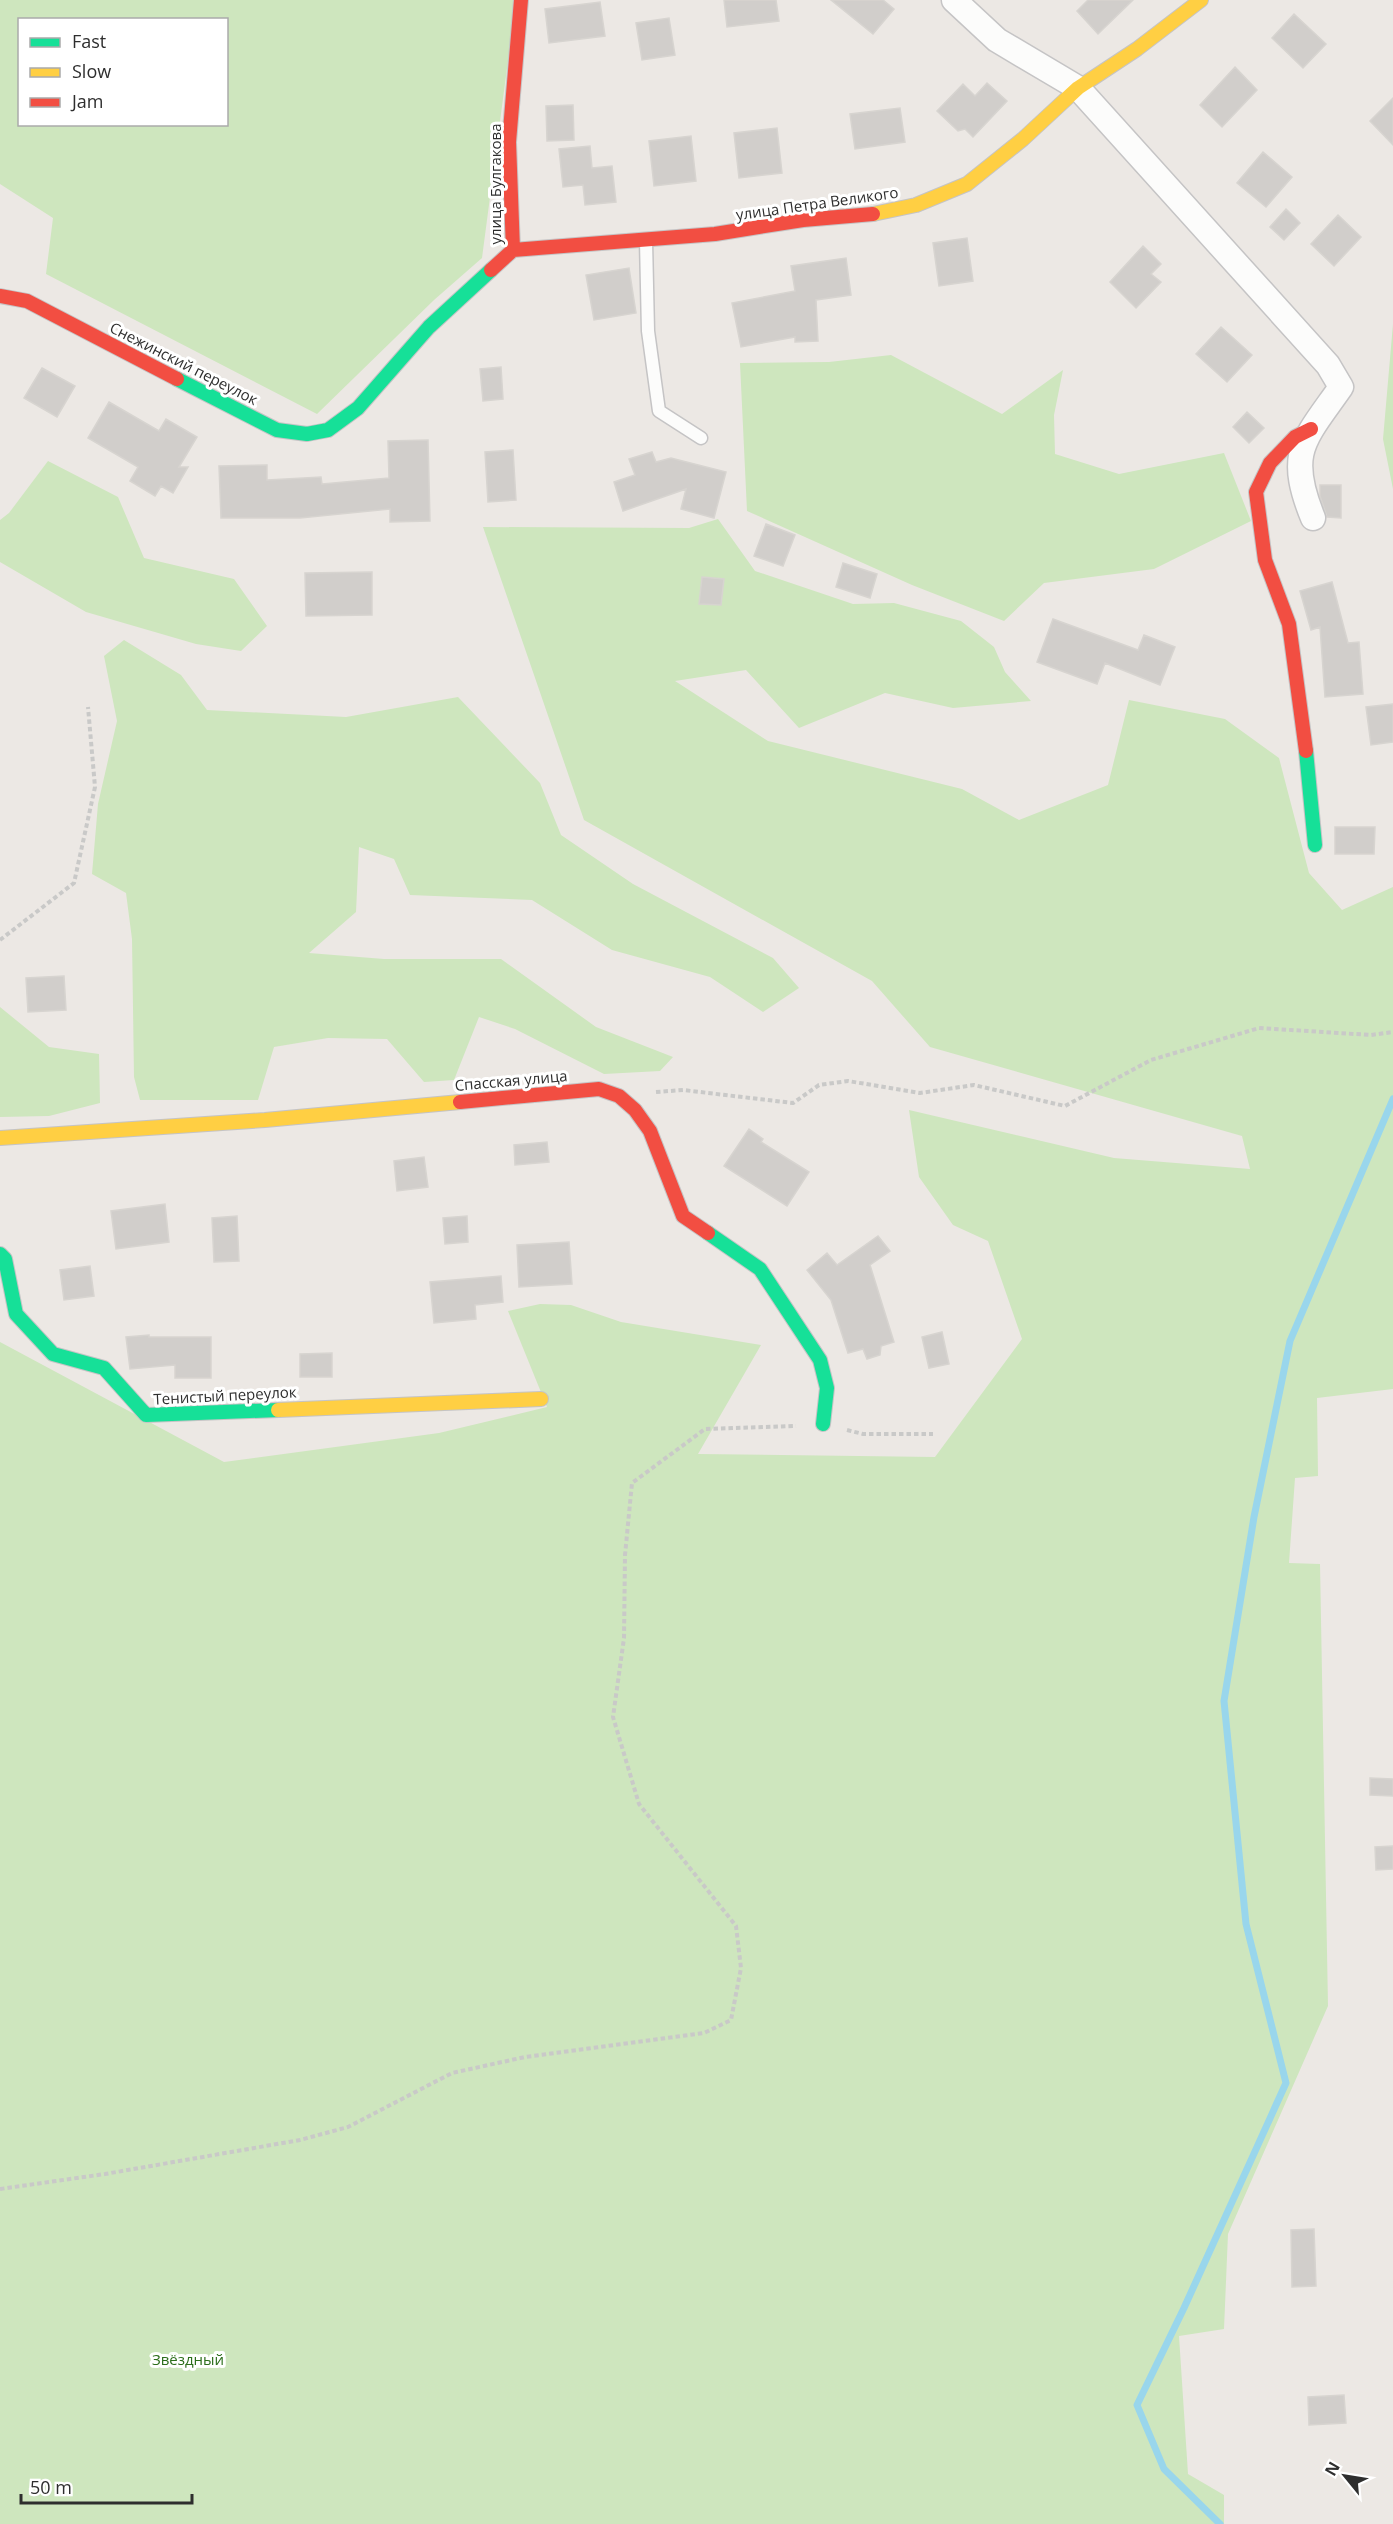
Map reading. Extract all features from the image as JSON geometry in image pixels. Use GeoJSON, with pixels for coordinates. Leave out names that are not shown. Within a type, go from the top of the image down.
{"type":"FeatureCollection","features":[{"type":"Feature","properties":{"kind":"street","name":"улица Булгакова"},"geometry":{"type":"LineString","coordinates":[[353,412],[430,327],[513,250],[509,142],[521,0]]}},
{"type":"Feature","properties":{"kind":"street"},"geometry":{"type":"LineString","coordinates":[[954,0],[997,40],[1078,88],[1328,365],[1341,387],[1304,439],[1299,455],[1304,495],[1313,518]]}},
{"type":"Feature","properties":{"kind":"street","name":"улица Петра Великого"},"geometry":{"type":"LineString","coordinates":[[513,250],[714,234],[803,220],[879,214],[916,205],[967,184],[1023,139],[1078,88],[1137,50],[1201,0]]}},
{"type":"Feature","properties":{"kind":"street","name":"Снежинский переулок"},"geometry":{"type":"LineString","coordinates":[[0,296],[27,301],[278,430],[296,435],[315,434],[335,427],[353,412]]}},
{"type":"Feature","properties":{"kind":"street"},"geometry":{"type":"LineString","coordinates":[[1311,429],[1295,437],[1270,463],[1256,492],[1265,560],[1289,624],[1300,692],[1315,845]]}},
{"type":"Feature","properties":{"kind":"street","name":"Спасская улица"},"geometry":{"type":"LineString","coordinates":[[0,1138],[265,1120],[599,1089],[619,1096]]}},
{"type":"Feature","properties":{"kind":"street"},"geometry":{"type":"LineString","coordinates":[[619,1096],[635,1110],[650,1131],[683,1216],[760,1269],[820,1360],[827,1388],[823,1424]]}},
{"type":"Feature","properties":{"kind":"street","name":"Тенистый переулок"},"geometry":{"type":"LineString","coordinates":[[0,1254],[5,1259],[16,1314],[53,1354],[104,1368],[146,1415],[540,1399]]}},
{"type":"Feature","properties":{"kind":"lane"},"geometry":{"type":"LineString","coordinates":[[646,240],[648,331],[660,411],[701,438]]}},
{"type":"Feature","properties":{"kind":"path"},"geometry":{"type":"LineString","coordinates":[[0,940],[74,883],[95,787],[88,707]]}},
{"type":"Feature","properties":{"kind":"path"},"geometry":{"type":"LineString","coordinates":[[619,1096],[683,1090],[793,1103],[819,1085],[848,1081],[920,1093],[974,1085],[1065,1106],[1151,1060],[1260,1028],[1371,1035],[1393,1032]]}},
{"type":"Feature","properties":{"kind":"path"},"geometry":{"type":"LineString","coordinates":[[0,2188],[105,2174],[300,2140],[348,2127],[453,2073],[525,2057],[704,2033],[731,2020],[741,1968],[736,1926],[639,1804],[613,1717],[624,1638],[625,1556],[632,1483],[705,1430],[823,1424],[864,1434],[933,1434]]}},
{"type":"Feature","properties":{"kind":"green space"},"geometry":{"type":"Polygon","coordinates":[[[0,0],[516,0],[482,258],[434,300],[317,414],[46,274],[53,218],[0,184],[0,0]]]}},
{"type":"Feature","properties":{"kind":"green space"},"geometry":{"type":"Polygon","coordinates":[[[1393,324],[1393,489],[1383,439],[1393,324]]]}},
{"type":"Feature","properties":{"kind":"green space"},"geometry":{"type":"Polygon","coordinates":[[[891,355],[1002,414],[1063,370],[1054,415],[1055,454],[1119,474],[1224,453],[1251,521],[1154,569],[1044,583],[1004,621],[912,585],[747,511],[740,363],[829,362],[891,355]]]}},
{"type":"Feature","properties":{"kind":"green space"},"geometry":{"type":"Polygon","coordinates":[[[48,461],[118,497],[144,558],[234,579],[267,626],[241,651],[196,644],[86,612],[0,562],[0,520],[9,513],[48,461]]]}},
{"type":"Feature","properties":{"kind":"green space","name":"Звёздный"},"geometry":{"type":"Polygon","coordinates":[[[718,519],[755,571],[853,604],[894,603],[961,621],[994,647],[1005,672],[1031,701],[953,708],[885,693],[799,728],[746,670],[675,681],[768,741],[962,789],[1019,820],[1108,785],[1129,700],[1225,719],[1279,758],[1309,873],[1342,910],[1393,887],[1393,1389],[1317,1398],[1318,1476],[1295,1478],[1289,1563],[1320,1564],[1328,2006],[1228,2234],[1224,2329],[1179,2336],[1188,2474],[1224,2495],[1224,2524],[0,2524],[0,1342],[224,1462],[439,1433],[547,1407],[508,1311],[540,1304],[571,1305],[621,1322],[761,1345],[698,1454],[935,1457],[1022,1339],[988,1241],[953,1225],[919,1177],[909,1110],[1114,1158],[1250,1169],[1242,1136],[930,1047],[872,981],[584,820],[483,527],[689,528],[718,519]]]}},
{"type":"Feature","properties":{"kind":"green space"},"geometry":{"type":"Polygon","coordinates":[[[124,640],[181,675],[207,710],[346,717],[458,697],[540,783],[561,835],[633,884],[773,958],[799,988],[763,1012],[710,977],[612,950],[532,900],[410,895],[394,859],[359,847],[356,912],[309,953],[384,959],[501,959],[596,1027],[673,1057],[660,1071],[604,1074],[515,1029],[479,1017],[454,1080],[424,1082],[387,1039],[328,1038],[274,1047],[258,1100],[140,1100],[134,1077],[132,939],[126,893],[92,874],[98,804],[117,721],[104,656],[124,640]]]}},
{"type":"Feature","properties":{"kind":"green space"},"geometry":{"type":"Polygon","coordinates":[[[0,1007],[49,1047],[99,1054],[100,1103],[49,1116],[0,1117],[0,1007]]]}},
{"type":"Feature","properties":{"kind":"building"},"geometry":{"type":"Polygon","coordinates":[[[724,0],[776,0],[779,21],[727,27],[724,0]]]}},
{"type":"Feature","properties":{"kind":"building"},"geometry":{"type":"Polygon","coordinates":[[[831,0],[883,0],[894,9],[873,34],[831,0]]]}},
{"type":"Feature","properties":{"kind":"building"},"geometry":{"type":"Polygon","coordinates":[[[1088,0],[1133,0],[1098,34],[1077,11],[1088,0]]]}},
{"type":"Feature","properties":{"kind":"building"},"geometry":{"type":"Polygon","coordinates":[[[600,2],[605,36],[549,43],[545,9],[600,2]]]}},
{"type":"Feature","properties":{"kind":"building"},"geometry":{"type":"Polygon","coordinates":[[[1294,14],[1326,44],[1303,68],[1272,38],[1294,14]]]}},
{"type":"Feature","properties":{"kind":"building"},"geometry":{"type":"Polygon","coordinates":[[[669,18],[675,55],[642,60],[636,23],[669,18]]]}},
{"type":"Feature","properties":{"kind":"building"},"geometry":{"type":"Polygon","coordinates":[[[1235,67],[1257,90],[1222,127],[1200,105],[1235,67]]]}},
{"type":"Feature","properties":{"kind":"building"},"geometry":{"type":"Polygon","coordinates":[[[987,83],[1007,101],[973,137],[965,129],[958,131],[937,111],[963,84],[975,96],[987,83]]]}},
{"type":"Feature","properties":{"kind":"building"},"geometry":{"type":"Polygon","coordinates":[[[1393,98],[1393,145],[1370,121],[1393,98]]]}},
{"type":"Feature","properties":{"kind":"building"},"geometry":{"type":"Polygon","coordinates":[[[573,105],[574,140],[547,141],[546,106],[573,105]]]}},
{"type":"Feature","properties":{"kind":"building"},"geometry":{"type":"Polygon","coordinates":[[[900,108],[905,142],[855,149],[850,114],[900,108]]]}},
{"type":"Feature","properties":{"kind":"building"},"geometry":{"type":"Polygon","coordinates":[[[777,128],[782,173],[739,178],[734,133],[777,128]]]}},
{"type":"Feature","properties":{"kind":"building"},"geometry":{"type":"Polygon","coordinates":[[[691,136],[696,181],[654,186],[649,141],[691,136]]]}},
{"type":"Feature","properties":{"kind":"building"},"geometry":{"type":"Polygon","coordinates":[[[590,146],[592,168],[612,166],[616,202],[585,205],[583,185],[563,187],[559,149],[590,146]]]}},
{"type":"Feature","properties":{"kind":"building"},"geometry":{"type":"Polygon","coordinates":[[[1263,152],[1292,177],[1266,207],[1237,183],[1263,152]]]}},
{"type":"Feature","properties":{"kind":"building"},"geometry":{"type":"Polygon","coordinates":[[[1286,209],[1300,223],[1284,240],[1270,227],[1286,209]]]}},
{"type":"Feature","properties":{"kind":"building"},"geometry":{"type":"Polygon","coordinates":[[[1338,215],[1361,237],[1334,266],[1311,244],[1338,215]]]}},
{"type":"Feature","properties":{"kind":"building"},"geometry":{"type":"Polygon","coordinates":[[[967,238],[973,281],[939,286],[933,243],[967,238]]]}},
{"type":"Feature","properties":{"kind":"building"},"geometry":{"type":"Polygon","coordinates":[[[1143,246],[1161,264],[1151,274],[1161,282],[1136,308],[1110,282],[1143,246]]]}},
{"type":"Feature","properties":{"kind":"building"},"geometry":{"type":"Polygon","coordinates":[[[846,258],[851,295],[816,300],[818,341],[795,342],[795,337],[741,347],[732,303],[795,291],[791,266],[846,258]]]}},
{"type":"Feature","properties":{"kind":"building"},"geometry":{"type":"Polygon","coordinates":[[[629,268],[636,313],[594,320],[586,275],[629,268]]]}},
{"type":"Feature","properties":{"kind":"building"},"geometry":{"type":"Polygon","coordinates":[[[1221,327],[1252,355],[1227,382],[1196,354],[1221,327]]]}},
{"type":"Feature","properties":{"kind":"building"},"geometry":{"type":"Polygon","coordinates":[[[501,367],[503,399],[483,401],[480,369],[501,367]]]}},
{"type":"Feature","properties":{"kind":"building"},"geometry":{"type":"Polygon","coordinates":[[[42,368],[75,386],[57,417],[24,398],[42,368]]]}},
{"type":"Feature","properties":{"kind":"building"},"geometry":{"type":"Polygon","coordinates":[[[109,402],[159,431],[166,419],[197,437],[179,467],[188,467],[173,493],[161,486],[155,496],[130,481],[138,467],[88,438],[109,402]]]}},
{"type":"Feature","properties":{"kind":"building"},"geometry":{"type":"Polygon","coordinates":[[[1247,412],[1264,428],[1249,443],[1233,427],[1247,412]]]}},
{"type":"Feature","properties":{"kind":"building"},"geometry":{"type":"Polygon","coordinates":[[[428,440],[430,521],[390,522],[390,509],[300,518],[221,518],[219,466],[267,465],[267,480],[321,477],[322,484],[389,478],[388,441],[428,440]]]}},
{"type":"Feature","properties":{"kind":"building"},"geometry":{"type":"Polygon","coordinates":[[[513,450],[516,500],[488,502],[485,452],[513,450]]]}},
{"type":"Feature","properties":{"kind":"building"},"geometry":{"type":"Polygon","coordinates":[[[652,452],[656,462],[671,458],[726,472],[714,518],[681,509],[686,489],[623,511],[614,482],[635,475],[629,459],[652,452]]]}},
{"type":"Feature","properties":{"kind":"building"},"geometry":{"type":"Polygon","coordinates":[[[1320,485],[1341,485],[1341,518],[1327,517],[1320,496],[1320,485]]]}},
{"type":"Feature","properties":{"kind":"building"},"geometry":{"type":"Polygon","coordinates":[[[766,524],[795,535],[783,566],[754,556],[766,524]]]}},
{"type":"Feature","properties":{"kind":"building"},"geometry":{"type":"Polygon","coordinates":[[[843,563],[877,574],[870,598],[836,587],[843,563]]]}},
{"type":"Feature","properties":{"kind":"building"},"geometry":{"type":"Polygon","coordinates":[[[372,572],[372,615],[306,616],[305,573],[372,572]]]}},
{"type":"Feature","properties":{"kind":"building"},"geometry":{"type":"Polygon","coordinates":[[[702,577],[724,579],[721,605],[699,604],[702,577]]]}},
{"type":"Feature","properties":{"kind":"building"},"geometry":{"type":"Polygon","coordinates":[[[1332,582],[1348,643],[1359,642],[1363,694],[1325,697],[1320,627],[1311,630],[1300,591],[1332,582]]]}},
{"type":"Feature","properties":{"kind":"building"},"geometry":{"type":"Polygon","coordinates":[[[1053,619],[1138,650],[1144,635],[1175,647],[1160,685],[1105,663],[1097,684],[1037,662],[1053,619]]]}},
{"type":"Feature","properties":{"kind":"building"},"geometry":{"type":"Polygon","coordinates":[[[1393,704],[1393,742],[1371,745],[1366,707],[1393,704]]]}},
{"type":"Feature","properties":{"kind":"building"},"geometry":{"type":"Polygon","coordinates":[[[1335,827],[1375,827],[1374,854],[1335,854],[1335,827]]]}},
{"type":"Feature","properties":{"kind":"building"},"geometry":{"type":"Polygon","coordinates":[[[64,976],[66,1010],[28,1012],[26,978],[64,976]]]}},
{"type":"Feature","properties":{"kind":"building"},"geometry":{"type":"Polygon","coordinates":[[[749,1129],[763,1139],[761,1142],[809,1172],[787,1206],[724,1166],[749,1129]]]}},
{"type":"Feature","properties":{"kind":"building"},"geometry":{"type":"Polygon","coordinates":[[[547,1142],[549,1162],[515,1165],[514,1145],[547,1142]]]}},
{"type":"Feature","properties":{"kind":"building"},"geometry":{"type":"Polygon","coordinates":[[[424,1157],[428,1187],[397,1191],[394,1161],[424,1157]]]}},
{"type":"Feature","properties":{"kind":"building"},"geometry":{"type":"Polygon","coordinates":[[[165,1204],[169,1242],[116,1249],[111,1211],[165,1204]]]}},
{"type":"Feature","properties":{"kind":"building"},"geometry":{"type":"Polygon","coordinates":[[[237,1216],[239,1261],[214,1262],[212,1218],[237,1216]]]}},
{"type":"Feature","properties":{"kind":"building"},"geometry":{"type":"Polygon","coordinates":[[[467,1216],[468,1242],[445,1244],[443,1218],[467,1216]]]}},
{"type":"Feature","properties":{"kind":"building"},"geometry":{"type":"Polygon","coordinates":[[[878,1236],[890,1251],[870,1265],[894,1342],[881,1346],[880,1355],[867,1359],[863,1349],[848,1353],[831,1300],[807,1270],[827,1253],[837,1265],[878,1236]]]}},
{"type":"Feature","properties":{"kind":"building"},"geometry":{"type":"Polygon","coordinates":[[[569,1242],[572,1284],[519,1287],[517,1245],[569,1242]]]}},
{"type":"Feature","properties":{"kind":"building"},"geometry":{"type":"Polygon","coordinates":[[[90,1266],[94,1296],[64,1300],[60,1270],[90,1266]]]}},
{"type":"Feature","properties":{"kind":"building"},"geometry":{"type":"Polygon","coordinates":[[[501,1276],[503,1302],[475,1305],[476,1319],[434,1323],[430,1282],[501,1276]]]}},
{"type":"Feature","properties":{"kind":"building"},"geometry":{"type":"Polygon","coordinates":[[[942,1332],[949,1364],[929,1368],[922,1337],[942,1332]]]}},
{"type":"Feature","properties":{"kind":"building"},"geometry":{"type":"Polygon","coordinates":[[[149,1335],[149,1337],[211,1337],[211,1378],[175,1378],[175,1365],[130,1369],[126,1337],[149,1335]]]}},
{"type":"Feature","properties":{"kind":"building"},"geometry":{"type":"Polygon","coordinates":[[[332,1353],[332,1377],[300,1377],[300,1354],[332,1353]]]}},
{"type":"Feature","properties":{"kind":"building"},"geometry":{"type":"Polygon","coordinates":[[[1370,1778],[1393,1779],[1393,1796],[1370,1795],[1370,1778]]]}},
{"type":"Feature","properties":{"kind":"building"},"geometry":{"type":"Polygon","coordinates":[[[1393,1846],[1393,1869],[1376,1870],[1375,1847],[1393,1846]]]}},
{"type":"Feature","properties":{"kind":"building"},"geometry":{"type":"Polygon","coordinates":[[[1314,2229],[1316,2286],[1292,2287],[1291,2230],[1314,2229]]]}},
{"type":"Feature","properties":{"kind":"building"},"geometry":{"type":"Polygon","coordinates":[[[1344,2395],[1346,2423],[1309,2425],[1308,2397],[1344,2395]]]}},
{"type":"Feature","properties":{"kind":"waterway"},"geometry":{"type":"LineString","coordinates":[[1220,2524],[1164,2469],[1137,2405],[1184,2308],[1286,2083],[1246,1924],[1224,1701],[1254,1517],[1290,1341],[1393,1099]]}},
{"type":"Feature","properties":{"kind":"traffic: fast"},"geometry":{"type":"LineString","coordinates":[[177,379],[277,430],[307,434],[328,430],[358,408],[429,327],[491,270]]}},
{"type":"Feature","properties":{"kind":"traffic: fast"},"geometry":{"type":"LineString","coordinates":[[1306,751],[1315,845]]}},
{"type":"Feature","properties":{"kind":"traffic: fast"},"geometry":{"type":"LineString","coordinates":[[708,1233],[760,1269],[820,1360],[827,1388],[823,1424]]}},
{"type":"Feature","properties":{"kind":"traffic: fast"},"geometry":{"type":"LineString","coordinates":[[0,1254],[5,1259],[16,1314],[53,1354],[104,1368],[146,1415],[278,1410]]}},
{"type":"Feature","properties":{"kind":"traffic: slow"},"geometry":{"type":"LineString","coordinates":[[873,214],[916,205],[967,184],[1023,139],[1078,88],[1137,49],[1201,0]]}},
{"type":"Feature","properties":{"kind":"traffic: slow"},"geometry":{"type":"LineString","coordinates":[[0,1138],[265,1120],[460,1102]]}},
{"type":"Feature","properties":{"kind":"traffic: slow"},"geometry":{"type":"LineString","coordinates":[[278,1410],[541,1399]]}},
{"type":"Feature","properties":{"kind":"traffic: jam"},"geometry":{"type":"LineString","coordinates":[[491,270],[513,250],[509,142],[521,0]]}},
{"type":"Feature","properties":{"kind":"traffic: jam"},"geometry":{"type":"LineString","coordinates":[[513,250],[715,234],[803,220],[873,214]]}},
{"type":"Feature","properties":{"kind":"traffic: jam"},"geometry":{"type":"LineString","coordinates":[[0,296],[27,301],[177,379]]}},
{"type":"Feature","properties":{"kind":"traffic: jam"},"geometry":{"type":"LineString","coordinates":[[1306,751],[1289,624],[1265,560],[1256,492],[1270,463],[1295,437],[1311,429]]}},
{"type":"Feature","properties":{"kind":"traffic: jam"},"geometry":{"type":"LineString","coordinates":[[460,1102],[599,1089],[619,1096],[635,1110],[650,1131],[683,1216],[708,1233]]}}]}
